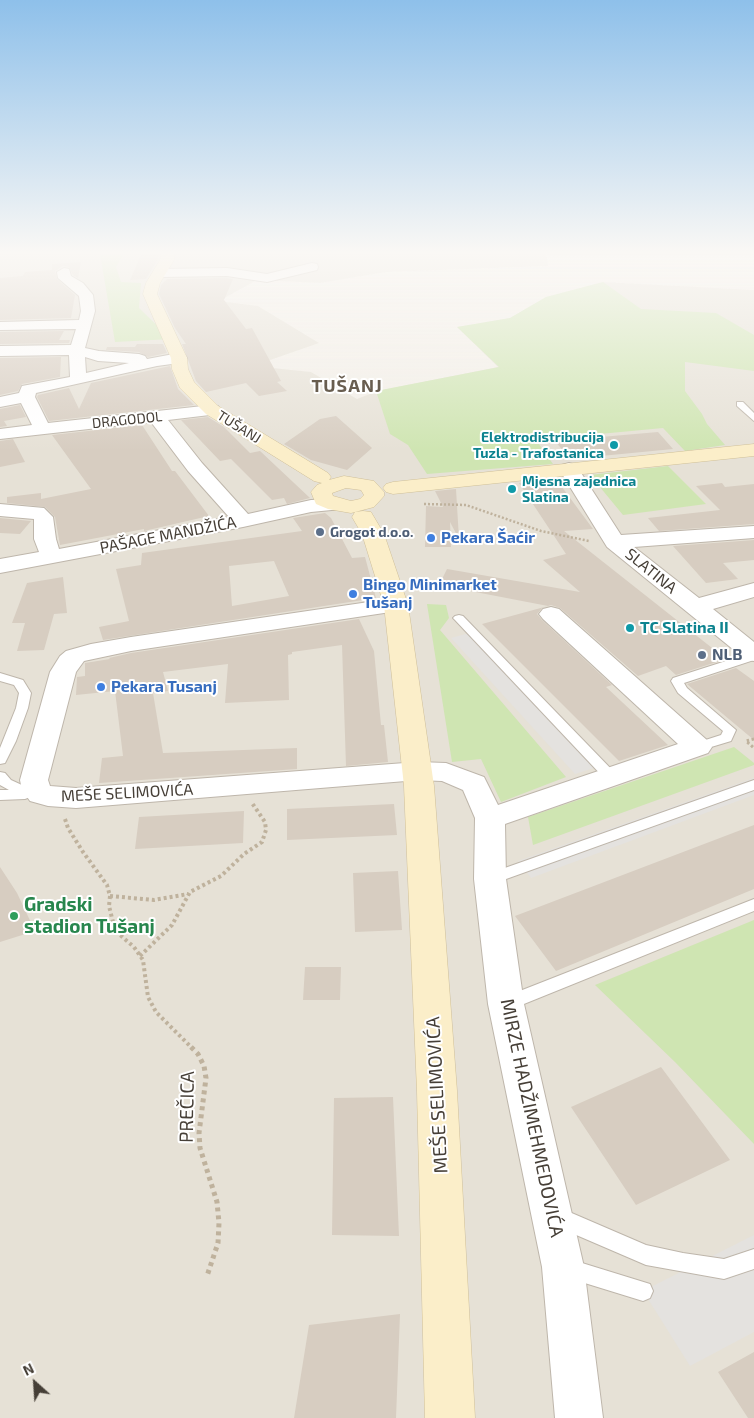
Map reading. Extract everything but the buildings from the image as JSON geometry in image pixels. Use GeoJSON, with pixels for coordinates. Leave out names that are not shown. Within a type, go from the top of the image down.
{"type":"FeatureCollection","features":[{"type":"Feature","properties":{"kind":"street"},"geometry":{"type":"LineString","coordinates":[[78,380],[77,350],[86,318]]}},
{"type":"Feature","properties":{"kind":"street","name":"TUŠANJ"},"geometry":{"type":"LineString","coordinates":[[160,318],[180,358],[180,369],[186,384],[212,410],[354,496]]}},
{"type":"Feature","properties":{"kind":"street"},"geometry":{"type":"LineString","coordinates":[[0,326],[85,324]]}},
{"type":"Feature","properties":{"kind":"street"},"geometry":{"type":"LineString","coordinates":[[0,351],[77,350],[98,356],[157,361]]}},
{"type":"Feature","properties":{"kind":"street"},"geometry":{"type":"LineString","coordinates":[[0,402],[78,380],[157,361],[180,358]]}},
{"type":"Feature","properties":{"kind":"street"},"geometry":{"type":"LineString","coordinates":[[0,390],[28,393]]}},
{"type":"Feature","properties":{"kind":"street"},"geometry":{"type":"LineString","coordinates":[[28,393],[42,428]]}},
{"type":"Feature","properties":{"kind":"street","name":"DRAGODOL"},"geometry":{"type":"LineString","coordinates":[[0,434],[212,410]]}},
{"type":"Feature","properties":{"kind":"street"},"geometry":{"type":"LineString","coordinates":[[156,417],[195,467],[243,520]]}},
{"type":"Feature","properties":{"kind":"street"},"geometry":{"type":"LineString","coordinates":[[344,482],[354,496],[569,469],[754,450]]}},
{"type":"Feature","properties":{"kind":"street","name":"SLATINA"},"geometry":{"type":"LineString","coordinates":[[569,469],[615,542],[754,655]]}},
{"type":"Feature","properties":{"kind":"street","name":"PAŠAGE MANDŽIĆA"},"geometry":{"type":"LineString","coordinates":[[0,566],[243,520],[354,496]]}},
{"type":"Feature","properties":{"kind":"street","name":"MEŠE SELIMOVIĆA"},"geometry":{"type":"LineString","coordinates":[[354,496],[373,534],[396,605],[418,771],[437,1091],[450,1418]]}},
{"type":"Feature","properties":{"kind":"street"},"geometry":{"type":"LineString","coordinates":[[0,510],[36,512],[43,517],[45,539],[52,557]]}},
{"type":"Feature","properties":{"kind":"street"},"geometry":{"type":"LineString","coordinates":[[615,542],[754,532]]}},
{"type":"Feature","properties":{"kind":"street"},"geometry":{"type":"LineString","coordinates":[[695,607],[754,590]]}},
{"type":"Feature","properties":{"kind":"street","name":"MEŠE SELIMOVIĆA"},"geometry":{"type":"LineString","coordinates":[[396,605],[131,644],[91,651],[75,656],[69,661],[63,672],[34,786],[49,795],[76,798],[418,771]]}},
{"type":"Feature","properties":{"kind":"street"},"geometry":{"type":"LineString","coordinates":[[490,818],[611,778],[698,746],[551,614]]}},
{"type":"Feature","properties":{"kind":"street","name":"MIRZE HADŽIMEHMEDOVIĆA"},"geometry":{"type":"LineString","coordinates":[[418,771],[446,772],[474,784],[490,818],[490,879],[506,1004],[563,1267],[579,1418]]}},
{"type":"Feature","properties":{"kind":"lane"},"geometry":{"type":"LineString","coordinates":[[740,404],[754,418]]}},
{"type":"Feature","properties":{"kind":"lane"},"geometry":{"type":"LineString","coordinates":[[459,618],[611,778]]}},
{"type":"Feature","properties":{"kind":"lane"},"geometry":{"type":"LineString","coordinates":[[698,746],[726,738],[730,730],[682,690],[677,681],[754,655]]}},
{"type":"Feature","properties":{"kind":"lane"},"geometry":{"type":"LineString","coordinates":[[0,677],[19,683],[25,693],[22,708],[10,741],[0,760]]}},
{"type":"Feature","properties":{"kind":"lane"},"geometry":{"type":"LineString","coordinates":[[0,776],[6,783],[21,790],[49,795]]}},
{"type":"Feature","properties":{"kind":"lane"},"geometry":{"type":"LineString","coordinates":[[490,879],[754,785]]}},
{"type":"Feature","properties":{"kind":"lane"},"geometry":{"type":"LineString","coordinates":[[0,794],[49,795]]}},
{"type":"Feature","properties":{"kind":"lane"},"geometry":{"type":"LineString","coordinates":[[506,1004],[754,905]]}},
{"type":"Feature","properties":{"kind":"lane"},"geometry":{"type":"LineString","coordinates":[[553,1214],[609,1240],[655,1257],[724,1269],[754,1259]]}},
{"type":"Feature","properties":{"kind":"lane"},"geometry":{"type":"LineString","coordinates":[[563,1267],[643,1291]]}},
{"type":"Feature","properties":{"kind":"path"},"geometry":{"type":"LineString","coordinates":[[417,500],[424,504],[466,505],[541,531],[572,539],[606,543],[615,542]]}},
{"type":"Feature","properties":{"kind":"path"},"geometry":{"type":"LineString","coordinates":[[754,739],[746,742],[754,748]]}},
{"type":"Feature","properties":{"kind":"path"},"geometry":{"type":"LineString","coordinates":[[110,896],[154,900],[189,894],[221,876],[244,854],[262,842],[266,830],[265,822],[252,803],[251,785]]}},
{"type":"Feature","properties":{"kind":"path","name":"PREČICA"},"geometry":{"type":"LineString","coordinates":[[49,795],[83,852],[107,885],[110,896],[109,906],[114,926],[140,956],[145,969],[148,997],[156,1012],[198,1054],[204,1066],[206,1078],[200,1148],[217,1202],[219,1223],[218,1243],[207,1276]]}},
{"type":"Feature","properties":{"kind":"path"},"geometry":{"type":"LineString","coordinates":[[140,956],[172,925],[189,894]]}},
{"type":"Feature","properties":{"kind":"shaded area"},"geometry":{"type":"Polygon","coordinates":[[[0,318],[278,318],[319,343],[253,366],[311,372],[357,399],[377,391],[498,367],[457,327],[509,318],[754,318],[754,1418],[0,1418],[0,318]]]}},
{"type":"Feature","properties":{"kind":"shaded area"},"geometry":{"type":"Polygon","coordinates":[[[473,632],[600,766],[575,774],[451,638],[473,632]]]}},
{"type":"Feature","properties":{"kind":"shaded area"},"geometry":{"type":"Polygon","coordinates":[[[754,778],[754,795],[531,878],[518,861],[754,778]]]}},
{"type":"Feature","properties":{"kind":"shaded area"},"geometry":{"type":"Polygon","coordinates":[[[754,1235],[754,1332],[690,1366],[643,1291],[754,1235]]]}},
{"type":"Feature","properties":{"kind":"green space"},"geometry":{"type":"Polygon","coordinates":[[[111,318],[150,318],[171,339],[115,342],[111,318]]]}},
{"type":"Feature","properties":{"kind":"green space"},"geometry":{"type":"Polygon","coordinates":[[[509,318],[725,318],[754,335],[754,371],[685,362],[685,391],[707,424],[725,445],[685,451],[663,428],[536,440],[553,464],[427,474],[408,445],[390,434],[376,391],[499,367],[457,327],[509,318]]]}},
{"type":"Feature","properties":{"kind":"green space"},"geometry":{"type":"Polygon","coordinates":[[[668,466],[706,504],[623,515],[590,475],[668,466]]]}},
{"type":"Feature","properties":{"kind":"green space"},"geometry":{"type":"Polygon","coordinates":[[[427,604],[446,605],[449,618],[440,630],[566,777],[501,802],[481,759],[452,762],[427,604]]]}},
{"type":"Feature","properties":{"kind":"green space"},"geometry":{"type":"Polygon","coordinates":[[[734,747],[754,765],[533,845],[528,817],[734,747]]]}},
{"type":"Feature","properties":{"kind":"green space"},"geometry":{"type":"Polygon","coordinates":[[[754,920],[754,1144],[675,1062],[595,985],[754,920]]]}},
{"type":"Feature","properties":{"kind":"place","name":"Elektrodistribucija Tuzla - Trafostanica"},"geometry":{"type":"Point","coordinates":[614,445]}},
{"type":"Feature","properties":{"kind":"place","name":"Mjesna zajednica Slatina"},"geometry":{"type":"Point","coordinates":[512,489]}},
{"type":"Feature","properties":{"kind":"place","name":"Grogot d.o.o."},"geometry":{"type":"Point","coordinates":[320,532]}},
{"type":"Feature","properties":{"kind":"place","name":"Pekara Šaćir"},"geometry":{"type":"Point","coordinates":[431,538]}},
{"type":"Feature","properties":{"kind":"place","name":"Bingo Minimarket Tušanj"},"geometry":{"type":"Point","coordinates":[353,594]}},
{"type":"Feature","properties":{"kind":"place","name":"TC Slatina II"},"geometry":{"type":"Point","coordinates":[630,628]}},
{"type":"Feature","properties":{"kind":"place","name":"NLB"},"geometry":{"type":"Point","coordinates":[702,655]}},
{"type":"Feature","properties":{"kind":"place","name":"Pekara Tusanj"},"geometry":{"type":"Point","coordinates":[101,687]}},
{"type":"Feature","properties":{"kind":"place","name":"Gradski stadion Tušanj"},"geometry":{"type":"Point","coordinates":[14,916]}},
{"type":"Feature","properties":{"kind":"district","name":"TUŠANJ"},"geometry":{"type":"Point","coordinates":[347,386]}}]}
